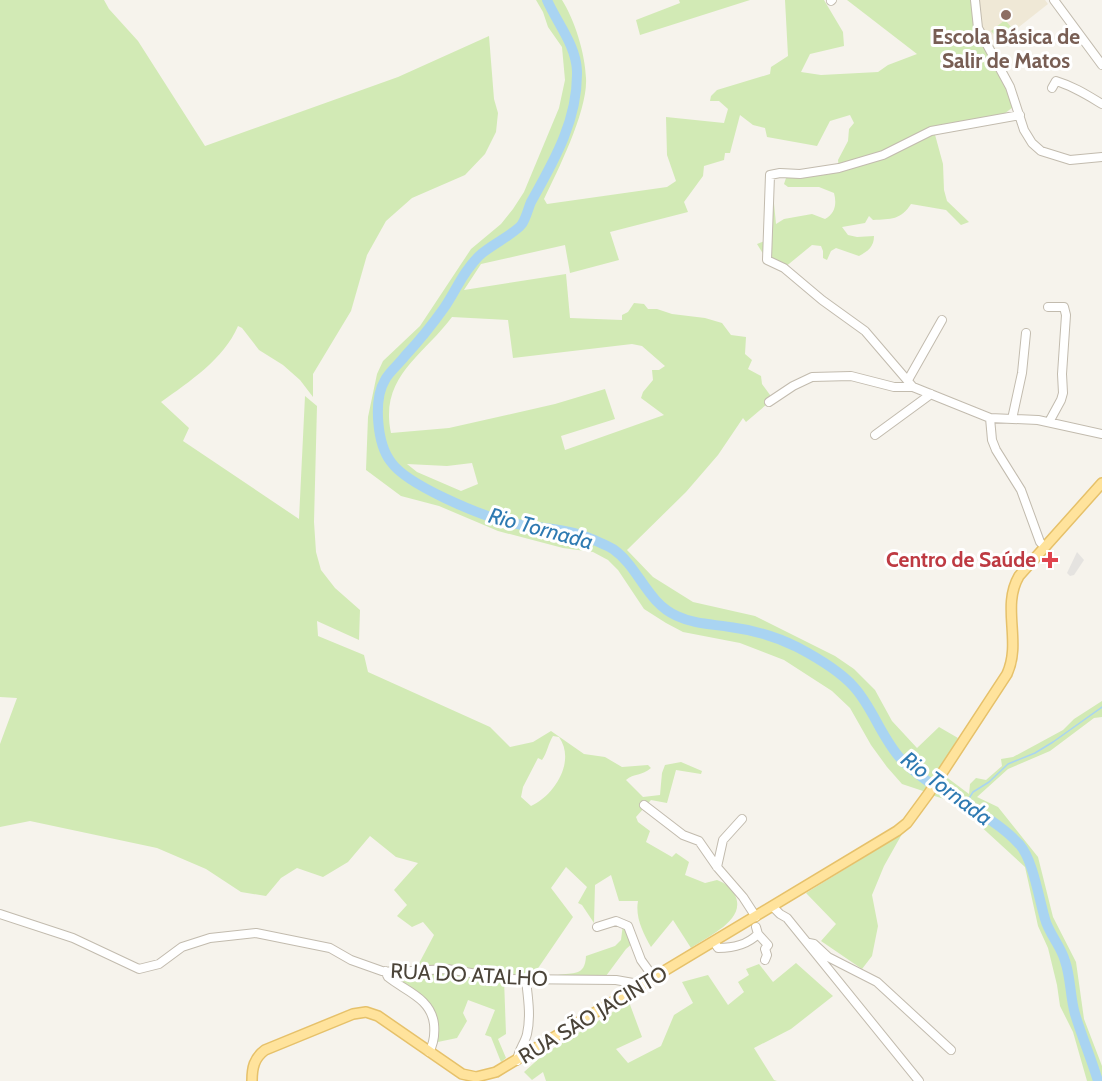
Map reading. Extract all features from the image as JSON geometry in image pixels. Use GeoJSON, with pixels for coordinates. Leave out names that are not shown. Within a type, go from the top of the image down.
{"type":"FeatureCollection","features":[{"type":"Feature","properties":{"kind":"main road","name":"RUA SÃO JACINTO"},"geometry":{"type":"LineString","coordinates":[[252,1081],[254,1064],[265,1050],[357,1012],[378,1016],[454,1070],[476,1077],[496,1072],[714,942],[757,926],[773,906],[897,831],[907,823],[929,793],[1007,674],[1014,646],[1011,592],[1019,576],[1102,483]]}},
{"type":"Feature","properties":{"kind":"street"},"geometry":{"type":"LineString","coordinates":[[975,0],[978,27],[1010,87],[1024,130],[1032,143],[1041,150],[1070,160],[1102,157]]}},
{"type":"Feature","properties":{"kind":"street"},"geometry":{"type":"LineString","coordinates":[[1054,0],[1102,65]]}},
{"type":"Feature","properties":{"kind":"street"},"geometry":{"type":"LineString","coordinates":[[1052,88],[1056,81],[1063,83],[1102,104]]}},
{"type":"Feature","properties":{"kind":"street"},"geometry":{"type":"LineString","coordinates":[[914,387],[865,331],[822,300],[784,268],[767,260],[770,175],[800,174],[839,168],[884,155],[901,144],[931,131],[1020,115]]}},
{"type":"Feature","properties":{"kind":"street"},"geometry":{"type":"LineString","coordinates":[[1048,307],[1064,307],[1066,315],[1063,393],[1049,422]]}},
{"type":"Feature","properties":{"kind":"street"},"geometry":{"type":"LineString","coordinates":[[908,380],[942,320]]}},
{"type":"Feature","properties":{"kind":"street"},"geometry":{"type":"LineString","coordinates":[[1012,419],[1022,373],[1026,333]]}},
{"type":"Feature","properties":{"kind":"street"},"geometry":{"type":"LineString","coordinates":[[769,402],[812,377],[851,376],[894,387],[914,387],[990,418],[1049,422],[1102,434]]}},
{"type":"Feature","properties":{"kind":"street"},"geometry":{"type":"LineString","coordinates":[[875,435],[932,394]]}},
{"type":"Feature","properties":{"kind":"street"},"geometry":{"type":"LineString","coordinates":[[990,418],[992,440],[996,450],[1021,490],[1040,542],[1044,546]]}},
{"type":"Feature","properties":{"kind":"street"},"geometry":{"type":"LineString","coordinates":[[644,805],[683,835],[699,841],[717,867],[743,897],[768,945],[765,949],[767,955],[765,960]]}},
{"type":"Feature","properties":{"kind":"street"},"geometry":{"type":"LineString","coordinates":[[717,867],[723,840],[742,819]]}},
{"type":"Feature","properties":{"kind":"street"},"geometry":{"type":"LineString","coordinates":[[782,901],[787,918]]}},
{"type":"Feature","properties":{"kind":"street"},"geometry":{"type":"LineString","coordinates":[[773,906],[787,918],[918,1081]]}},
{"type":"Feature","properties":{"kind":"street","name":"RUA DO ATALHO"},"geometry":{"type":"LineString","coordinates":[[0,914],[73,938],[139,969],[159,964],[182,947],[210,938],[256,933],[330,948],[351,960],[385,971],[447,969],[507,979],[616,980],[633,983],[637,988]]}},
{"type":"Feature","properties":{"kind":"street"},"geometry":{"type":"LineString","coordinates":[[597,927],[616,921],[628,926],[641,960],[654,978]]}},
{"type":"Feature","properties":{"kind":"street"},"geometry":{"type":"LineString","coordinates":[[714,942],[718,948],[742,945],[752,940],[757,926]]}},
{"type":"Feature","properties":{"kind":"street"},"geometry":{"type":"LineString","coordinates":[[807,943],[814,944],[828,957],[877,982],[951,1050]]}},
{"type":"Feature","properties":{"kind":"street"},"geometry":{"type":"LineString","coordinates":[[385,971],[388,977],[421,999],[429,1008],[435,1032],[429,1052]]}},
{"type":"Feature","properties":{"kind":"street"},"geometry":{"type":"LineString","coordinates":[[517,1061],[527,1037],[530,1022],[526,980]]}},
{"type":"Feature","properties":{"kind":"shaded area","name":"Escola Básica de Salir de Matos"},"geometry":{"type":"Polygon","coordinates":[[[977,0],[1045,0],[1048,4],[992,48],[979,26],[977,0]]]}},
{"type":"Feature","properties":{"kind":"shaded area"},"geometry":{"type":"Polygon","coordinates":[[[1077,552],[1084,560],[1074,575],[1070,576],[1067,573],[1077,552]]]}},
{"type":"Feature","properties":{"kind":"green space"},"geometry":{"type":"Polygon","coordinates":[[[0,0],[104,0],[109,9],[138,41],[205,146],[398,77],[489,36],[494,99],[498,113],[496,132],[485,154],[465,175],[412,198],[386,221],[367,255],[351,311],[313,374],[313,397],[300,380],[283,365],[259,350],[238,326],[232,338],[215,359],[161,402],[189,428],[183,441],[299,519],[305,396],[317,406],[314,522],[316,552],[321,570],[335,588],[360,610],[359,640],[317,621],[318,636],[364,655],[368,672],[490,727],[510,747],[533,742],[551,731],[584,754],[605,757],[622,767],[648,765],[651,768],[648,771],[626,780],[643,797],[660,795],[665,765],[681,762],[702,771],[701,774],[676,770],[667,803],[651,800],[636,817],[638,822],[650,831],[646,842],[672,857],[676,853],[689,862],[685,875],[705,883],[717,880],[730,888],[737,904],[736,912],[731,920],[716,933],[691,948],[673,920],[651,947],[639,919],[638,901],[619,901],[611,875],[595,885],[594,923],[582,905],[578,903],[587,887],[566,867],[551,888],[573,917],[530,980],[504,979],[506,1034],[498,1039],[506,1058],[501,1062],[491,1037],[485,1035],[495,1010],[468,1000],[463,1013],[467,1021],[457,1038],[433,1043],[429,1008],[385,971],[415,971],[434,935],[423,922],[412,927],[397,916],[407,905],[394,890],[418,863],[396,857],[370,836],[348,862],[323,877],[297,868],[281,878],[266,896],[241,892],[206,869],[157,848],[30,821],[0,827],[0,744],[17,698],[0,697],[0,0]],[[553,736],[544,757],[542,760],[538,758],[523,787],[521,797],[531,806],[548,794],[560,776],[565,756],[564,746],[559,737],[553,736]]]}},
{"type":"Feature","properties":{"kind":"green space"},"geometry":{"type":"Polygon","coordinates":[[[536,0],[562,0],[578,38],[584,58],[586,78],[577,123],[544,199],[547,204],[667,187],[676,181],[667,155],[666,117],[724,123],[728,109],[719,101],[710,101],[711,96],[717,90],[770,74],[771,67],[788,56],[785,0],[824,0],[843,32],[844,46],[810,54],[801,72],[821,75],[878,72],[888,65],[917,54],[847,0],[975,0],[978,28],[1017,104],[1000,117],[934,131],[943,164],[944,190],[947,201],[969,222],[961,225],[946,210],[911,204],[895,218],[873,220],[869,216],[865,223],[842,227],[848,235],[874,236],[870,248],[859,256],[836,248],[831,251],[827,260],[823,258],[821,246],[812,245],[784,268],[767,260],[757,244],[770,239],[773,193],[776,224],[784,219],[812,214],[825,219],[828,217],[834,208],[834,193],[819,187],[788,187],[784,184],[786,178],[839,170],[838,160],[848,141],[849,129],[854,123],[850,115],[830,121],[817,146],[767,137],[765,128],[753,125],[740,115],[730,153],[725,153],[724,160],[704,166],[703,176],[684,202],[688,212],[610,232],[619,260],[570,273],[565,245],[481,264],[464,290],[566,274],[570,318],[622,320],[622,315],[628,312],[634,303],[644,304],[648,309],[722,323],[731,335],[746,337],[745,354],[752,360],[748,369],[761,376],[762,384],[773,399],[746,422],[743,418],[718,455],[686,492],[627,550],[653,577],[693,602],[755,616],[835,656],[854,669],[875,690],[892,721],[917,748],[939,727],[958,738],[926,792],[902,784],[871,745],[850,708],[832,691],[784,660],[740,643],[683,632],[666,623],[644,609],[618,570],[608,560],[593,552],[563,548],[498,531],[439,506],[401,496],[366,470],[368,417],[377,374],[383,361],[420,326],[471,249],[501,224],[513,209],[524,192],[559,108],[565,80],[562,47],[548,27],[536,0]],[[452,317],[397,382],[391,397],[389,414],[391,433],[449,428],[555,404],[605,389],[615,419],[561,436],[565,450],[664,415],[641,398],[653,380],[652,370],[659,370],[665,366],[642,346],[632,344],[513,358],[508,320],[452,317]],[[472,463],[447,466],[407,464],[417,472],[461,491],[478,484],[472,463]]]}},
{"type":"Feature","properties":{"kind":"green space"},"geometry":{"type":"Polygon","coordinates":[[[679,0],[750,0],[640,35],[636,20],[680,3],[679,0]]]}},
{"type":"Feature","properties":{"kind":"green space"},"geometry":{"type":"Polygon","coordinates":[[[1005,20],[1012,28],[998,39],[991,31],[1005,20]]]}},
{"type":"Feature","properties":{"kind":"green space"},"geometry":{"type":"Polygon","coordinates":[[[1102,701],[1102,717],[1094,718],[1050,751],[1008,769],[977,797],[998,807],[1038,857],[1053,917],[1076,962],[1084,1019],[1102,1066],[1102,1081],[1087,1081],[1073,1032],[1060,1006],[1048,948],[1038,926],[1025,867],[948,800],[931,795],[945,776],[969,794],[970,784],[976,778],[986,780],[1002,766],[1001,759],[1013,757],[1063,730],[1074,719],[1102,701]]]}},
{"type":"Feature","properties":{"kind":"green space"},"geometry":{"type":"Polygon","coordinates":[[[902,834],[884,866],[872,895],[878,926],[872,956],[862,969],[821,941],[836,924],[806,893],[902,834]]]}},
{"type":"Feature","properties":{"kind":"green space"},"geometry":{"type":"Polygon","coordinates":[[[623,924],[634,942],[603,980],[555,980],[558,975],[581,970],[586,956],[615,946],[621,940],[623,924]]]}},
{"type":"Feature","properties":{"kind":"green space"},"geometry":{"type":"Polygon","coordinates":[[[796,963],[833,996],[791,1029],[754,1048],[774,1080],[777,1081],[546,1081],[543,1072],[532,1080],[524,1072],[544,1054],[629,1002],[642,1037],[616,1049],[628,1063],[661,1046],[674,1015],[693,1003],[682,982],[708,975],[728,1005],[744,992],[738,982],[749,975],[746,969],[759,964],[773,982],[796,963]]]}},
{"type":"Feature","properties":{"kind":"waterway","name":"Rio Tornada"},"geometry":{"type":"LineString","coordinates":[[547,0],[570,43],[576,61],[576,89],[569,123],[522,224],[473,262],[435,321],[385,380],[379,399],[378,422],[386,454],[399,471],[412,480],[462,506],[508,522],[582,535],[611,548],[630,565],[650,593],[666,610],[683,619],[747,630],[789,643],[827,664],[841,675],[861,695],[901,759],[928,782],[1007,832],[1025,852],[1047,924],[1065,961],[1075,1014],[1098,1081]]}},
{"type":"Feature","properties":{"kind":"waterway"},"geometry":{"type":"LineString","coordinates":[[966,803],[973,792],[989,782],[1008,764],[1035,753],[1102,707]]}},
{"type":"Feature","properties":{"kind":"place","name":"Escola Básica de Salir de Matos"},"geometry":{"type":"Point","coordinates":[1006,15]}},
{"type":"Feature","properties":{"kind":"place","name":"Centro de Saúde"},"geometry":{"type":"Point","coordinates":[1050,560]}}]}
